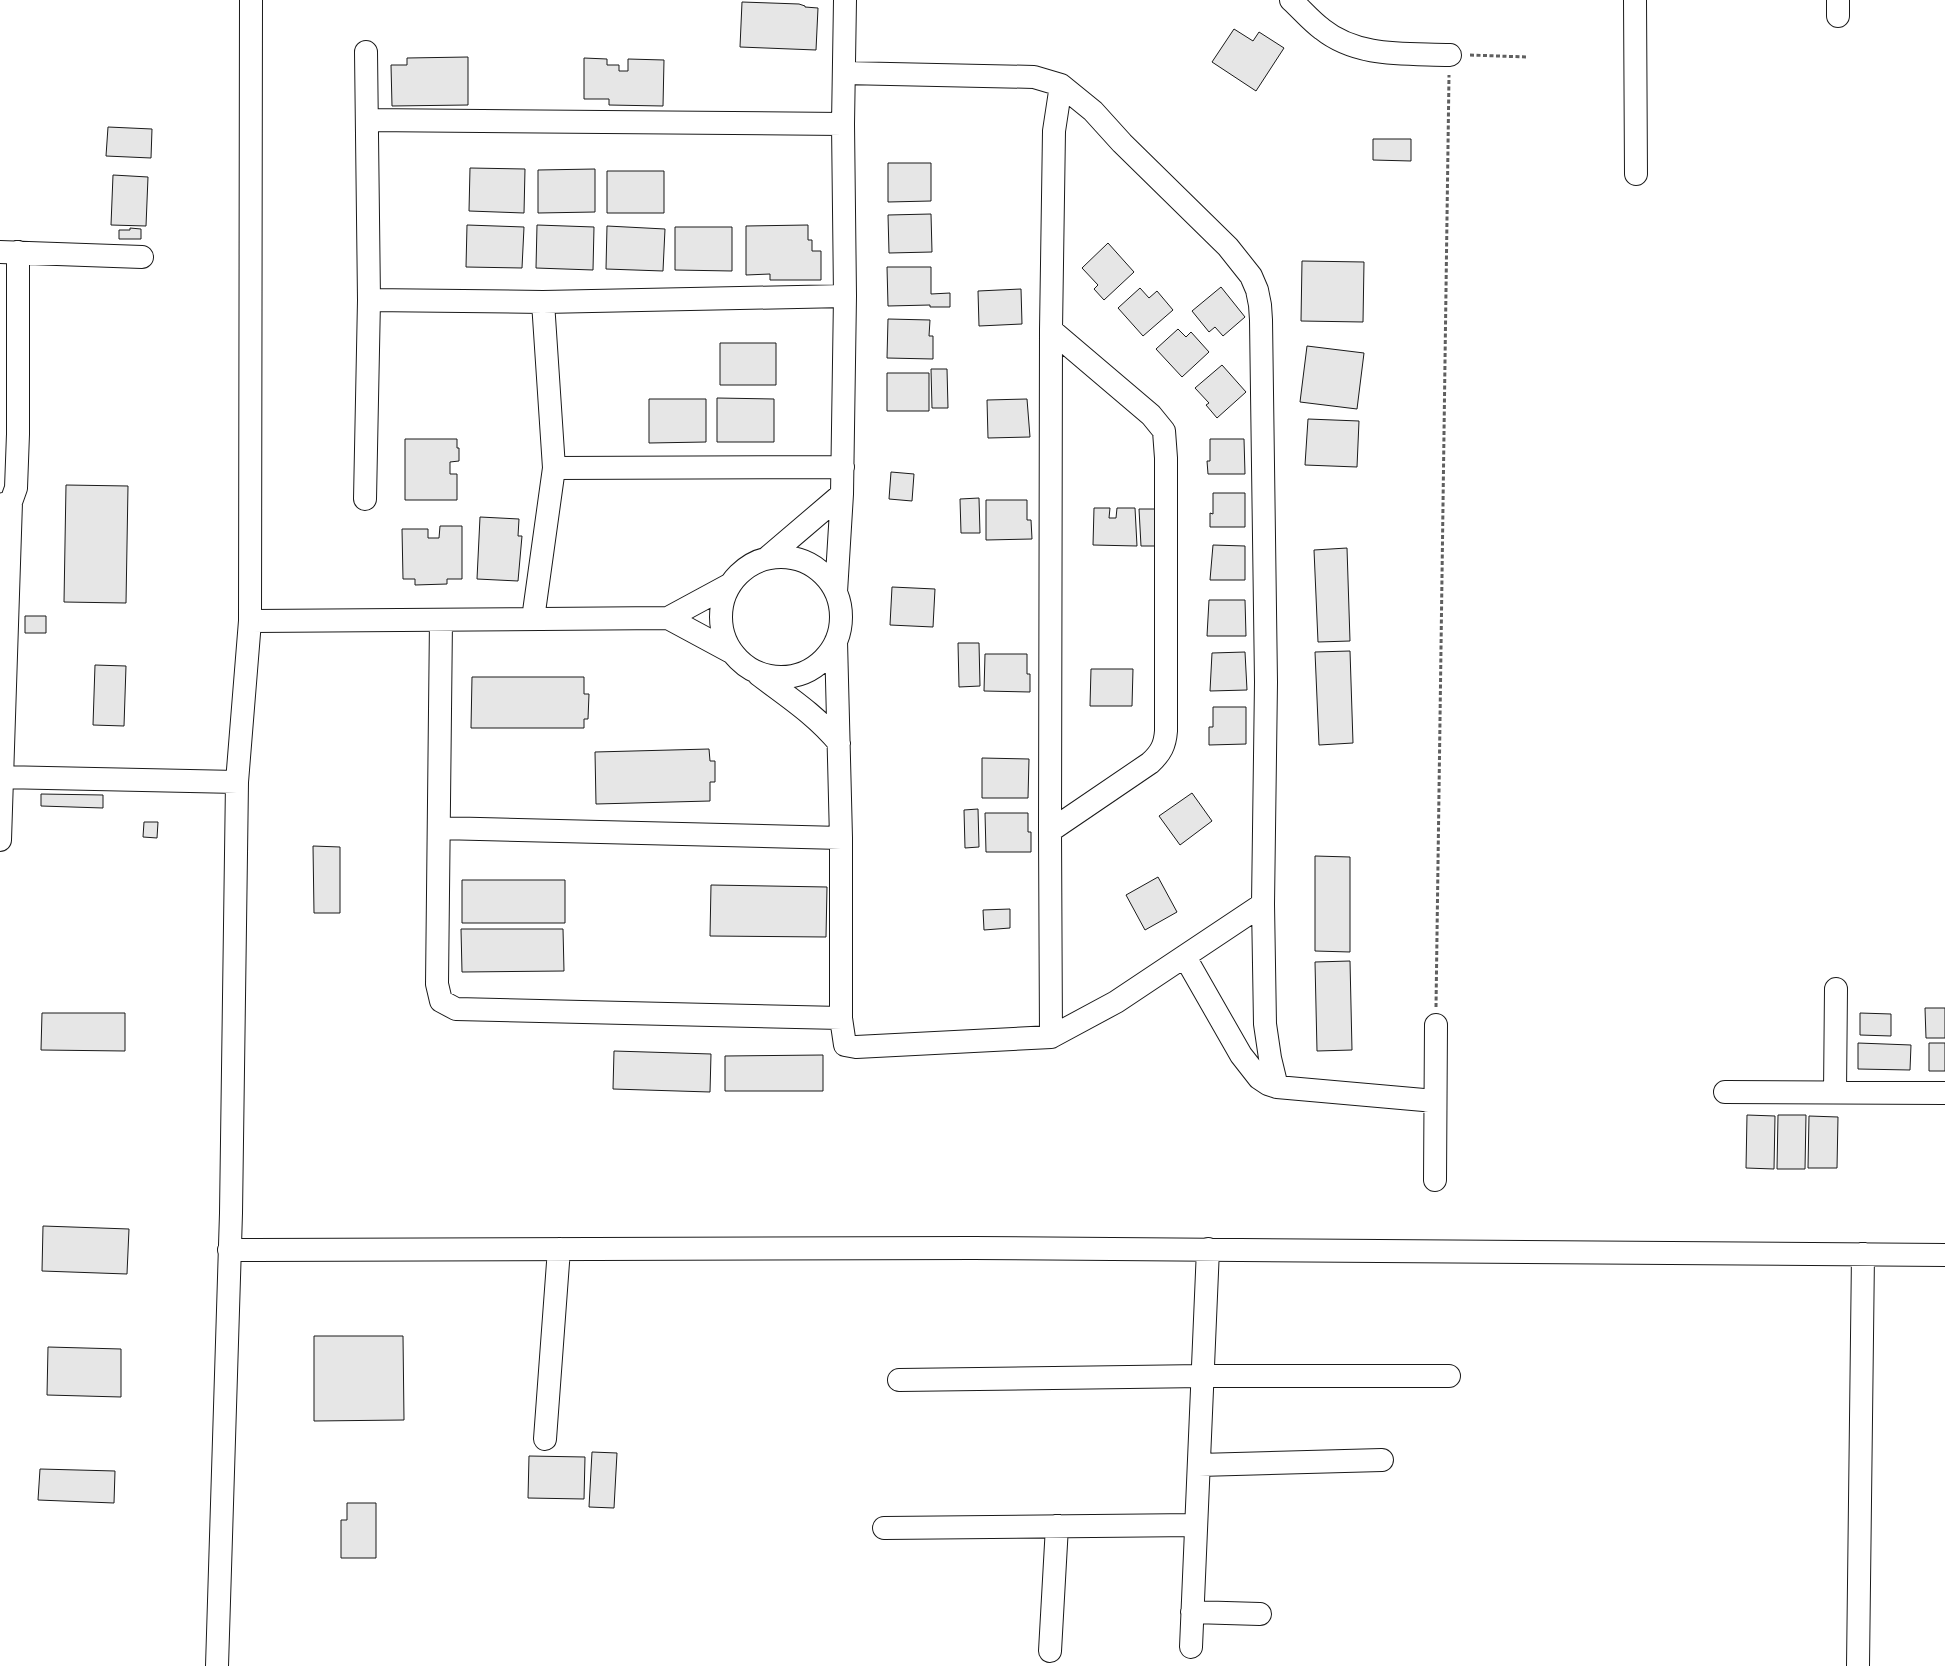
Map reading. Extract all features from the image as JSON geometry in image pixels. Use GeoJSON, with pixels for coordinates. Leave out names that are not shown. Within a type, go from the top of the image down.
{"type":"FeatureCollection","features":[{"type":"Feature","properties":{"kind":"street"},"geometry":{"type":"LineString","coordinates":[[217,1666],[229,1250],[232,1213],[237,782],[250,621],[251,0]]}},
{"type":"Feature","properties":{"kind":"street"},"geometry":{"type":"LineString","coordinates":[[845,0],[843,467],[836,592],[840,608],[840,625],[836,641],[841,838],[841,1018],[845,1045],[851,1047],[1052,1037],[1116,1002],[1263,904]]}},
{"type":"Feature","properties":{"kind":"street"},"geometry":{"type":"LineString","coordinates":[[1291,0],[1322,30],[1358,48],[1376,52],[1450,55]]}},
{"type":"Feature","properties":{"kind":"street"},"geometry":{"type":"LineString","coordinates":[[1635,0],[1636,174]]}},
{"type":"Feature","properties":{"kind":"street"},"geometry":{"type":"LineString","coordinates":[[366,52],[369,300],[366,499]]}},
{"type":"Feature","properties":{"kind":"street"},"geometry":{"type":"LineString","coordinates":[[844,73],[1034,77],[1061,85],[1093,111],[1122,143],[1228,247],[1251,276],[1257,290],[1261,312],[1266,682],[1263,904],[1265,1024],[1270,1058],[1278,1087]]}},
{"type":"Feature","properties":{"kind":"street"},"geometry":{"type":"LineString","coordinates":[[1052,1037],[1050,831],[1051,330],[1054,131],[1061,85]]}},
{"type":"Feature","properties":{"kind":"street"},"geometry":{"type":"LineString","coordinates":[[368,120],[843,124]]}},
{"type":"Feature","properties":{"kind":"street"},"geometry":{"type":"LineString","coordinates":[[0,840],[5,503],[16,488],[18,434],[9,252],[142,257]]}},
{"type":"Feature","properties":{"kind":"street"},"geometry":{"type":"LineString","coordinates":[[369,300],[543,302],[845,296]]}},
{"type":"Feature","properties":{"kind":"street"},"geometry":{"type":"LineString","coordinates":[[533,619],[554,468],[543,302]]}},
{"type":"Feature","properties":{"kind":"street"},"geometry":{"type":"LineString","coordinates":[[1050,831],[1150,763],[1160,754],[1165,743],[1166,731],[1166,458],[1164,431],[1142,408],[1051,330]]}},
{"type":"Feature","properties":{"kind":"street"},"geometry":{"type":"LineString","coordinates":[[554,468],[843,467]]}},
{"type":"Feature","properties":{"kind":"street"},"geometry":{"type":"LineString","coordinates":[[250,621],[668,618],[729,585],[746,568],[767,558],[842,494]]}},
{"type":"Feature","properties":{"kind":"street"},"geometry":{"type":"LineString","coordinates":[[767,558],[794,558],[807,563],[819,570],[836,592]]}},
{"type":"Feature","properties":{"kind":"street"},"geometry":{"type":"LineString","coordinates":[[729,585],[722,602],[720,619],[723,637],[732,652],[742,664],[810,712],[825,725],[839,744]]}},
{"type":"Feature","properties":{"kind":"street"},"geometry":{"type":"LineString","coordinates":[[668,618],[732,652]]}},
{"type":"Feature","properties":{"kind":"street"},"geometry":{"type":"LineString","coordinates":[[441,620],[437,984],[441,1002],[456,1008],[841,1018]]}},
{"type":"Feature","properties":{"kind":"street"},"geometry":{"type":"LineString","coordinates":[[756,673],[771,677],[788,678],[803,674],[817,666],[836,641]]}},
{"type":"Feature","properties":{"kind":"street"},"geometry":{"type":"LineString","coordinates":[[1,777],[237,782]]}},
{"type":"Feature","properties":{"kind":"street"},"geometry":{"type":"LineString","coordinates":[[439,828],[841,838]]}},
{"type":"Feature","properties":{"kind":"street"},"geometry":{"type":"LineString","coordinates":[[1185,957],[1250,1068],[1268,1084],[1278,1087],[1435,1101]]}},
{"type":"Feature","properties":{"kind":"street"},"geometry":{"type":"LineString","coordinates":[[1835,1092],[1836,989]]}},
{"type":"Feature","properties":{"kind":"street"},"geometry":{"type":"LineString","coordinates":[[1435,1180],[1436,1025]]}},
{"type":"Feature","properties":{"kind":"street"},"geometry":{"type":"LineString","coordinates":[[1725,1092],[1945,1093]]}},
{"type":"Feature","properties":{"kind":"street"},"geometry":{"type":"LineString","coordinates":[[229,1250],[974,1248],[1945,1255]]}},
{"type":"Feature","properties":{"kind":"street"},"geometry":{"type":"LineString","coordinates":[[544,1439],[558,1249]]}},
{"type":"Feature","properties":{"kind":"street"},"geometry":{"type":"LineString","coordinates":[[1191,1647],[1208,1250]]}},
{"type":"Feature","properties":{"kind":"street"},"geometry":{"type":"LineString","coordinates":[[1858,1666],[1863,1254]]}},
{"type":"Feature","properties":{"kind":"street"},"geometry":{"type":"LineString","coordinates":[[899,1380],[1203,1376],[1450,1376]]}},
{"type":"Feature","properties":{"kind":"street"},"geometry":{"type":"LineString","coordinates":[[1199,1465],[1382,1460]]}},
{"type":"Feature","properties":{"kind":"street"},"geometry":{"type":"LineString","coordinates":[[884,1528],[1196,1525]]}},
{"type":"Feature","properties":{"kind":"street"},"geometry":{"type":"LineString","coordinates":[[1050,1651],[1058,1526]]}},
{"type":"Feature","properties":{"kind":"street"},"geometry":{"type":"LineString","coordinates":[[1192,1612],[1260,1614]]}},
{"type":"Feature","properties":{"kind":"path"},"geometry":{"type":"LineString","coordinates":[[1436,1025],[1450,55],[1526,57]]}},
{"type":"Feature","properties":{"kind":"building"},"geometry":{"type":"Polygon","coordinates":[[[742,2],[799,4],[805,7],[818,8],[816,50],[740,47],[742,2]]]}},
{"type":"Feature","properties":{"kind":"building"},"geometry":{"type":"Polygon","coordinates":[[[1234,29],[1253,41],[1259,32],[1284,48],[1256,91],[1212,62],[1234,29]]]}},
{"type":"Feature","properties":{"kind":"building"},"geometry":{"type":"Polygon","coordinates":[[[468,57],[468,105],[392,106],[391,65],[407,65],[407,58],[468,57]]]}},
{"type":"Feature","properties":{"kind":"building"},"geometry":{"type":"Polygon","coordinates":[[[584,58],[607,59],[607,65],[619,65],[619,71],[628,71],[628,59],[664,60],[663,106],[609,105],[609,99],[584,99],[584,58]]]}},
{"type":"Feature","properties":{"kind":"building"},"geometry":{"type":"Polygon","coordinates":[[[108,127],[152,129],[151,158],[106,156],[108,127]]]}},
{"type":"Feature","properties":{"kind":"building"},"geometry":{"type":"Polygon","coordinates":[[[1373,139],[1411,139],[1411,161],[1373,160],[1373,139]]]}},
{"type":"Feature","properties":{"kind":"building"},"geometry":{"type":"Polygon","coordinates":[[[888,163],[931,163],[931,201],[888,202],[888,163]]]}},
{"type":"Feature","properties":{"kind":"building"},"geometry":{"type":"Polygon","coordinates":[[[470,168],[525,169],[524,213],[469,211],[470,168]]]}},
{"type":"Feature","properties":{"kind":"building"},"geometry":{"type":"Polygon","coordinates":[[[595,169],[595,212],[538,213],[538,170],[595,169]]]}},
{"type":"Feature","properties":{"kind":"building"},"geometry":{"type":"Polygon","coordinates":[[[607,171],[664,171],[664,213],[607,213],[607,171]]]}},
{"type":"Feature","properties":{"kind":"building"},"geometry":{"type":"Polygon","coordinates":[[[113,175],[148,177],[146,226],[111,225],[113,175]]]}},
{"type":"Feature","properties":{"kind":"building"},"geometry":{"type":"Polygon","coordinates":[[[931,214],[932,252],[889,253],[888,215],[931,214]]]}},
{"type":"Feature","properties":{"kind":"building"},"geometry":{"type":"Polygon","coordinates":[[[467,225],[524,227],[522,268],[466,267],[467,225]]]}},
{"type":"Feature","properties":{"kind":"building"},"geometry":{"type":"Polygon","coordinates":[[[537,225],[594,227],[593,270],[536,268],[537,225]]]}},
{"type":"Feature","properties":{"kind":"building"},"geometry":{"type":"Polygon","coordinates":[[[808,225],[808,240],[812,240],[812,251],[821,251],[821,280],[770,280],[770,274],[746,275],[746,226],[808,225]]]}},
{"type":"Feature","properties":{"kind":"building"},"geometry":{"type":"Polygon","coordinates":[[[607,226],[665,229],[663,271],[606,269],[607,226]]]}},
{"type":"Feature","properties":{"kind":"building"},"geometry":{"type":"Polygon","coordinates":[[[675,227],[732,227],[732,271],[675,270],[675,227]]]}},
{"type":"Feature","properties":{"kind":"building"},"geometry":{"type":"Polygon","coordinates":[[[130,228],[141,229],[141,239],[119,239],[119,230],[130,230],[130,228]]]}},
{"type":"Feature","properties":{"kind":"building"},"geometry":{"type":"Polygon","coordinates":[[[1108,243],[1134,272],[1104,300],[1094,289],[1098,285],[1082,268],[1108,243]]]}},
{"type":"Feature","properties":{"kind":"building"},"geometry":{"type":"Polygon","coordinates":[[[1302,261],[1364,262],[1363,322],[1301,321],[1302,261]]]}},
{"type":"Feature","properties":{"kind":"building"},"geometry":{"type":"Polygon","coordinates":[[[887,267],[931,267],[931,294],[950,293],[950,307],[930,307],[930,305],[888,306],[887,267]]]}},
{"type":"Feature","properties":{"kind":"building"},"geometry":{"type":"Polygon","coordinates":[[[1221,287],[1245,317],[1223,336],[1215,327],[1209,332],[1192,311],[1221,287]]]}},
{"type":"Feature","properties":{"kind":"building"},"geometry":{"type":"Polygon","coordinates":[[[1140,288],[1149,298],[1157,291],[1173,310],[1143,336],[1118,308],[1140,288]]]}},
{"type":"Feature","properties":{"kind":"building"},"geometry":{"type":"Polygon","coordinates":[[[1021,289],[1022,324],[979,326],[978,291],[1021,289]]]}},
{"type":"Feature","properties":{"kind":"building"},"geometry":{"type":"Polygon","coordinates":[[[888,319],[930,320],[929,336],[933,336],[933,359],[887,358],[888,319]]]}},
{"type":"Feature","properties":{"kind":"building"},"geometry":{"type":"Polygon","coordinates":[[[1178,329],[1186,337],[1191,332],[1209,352],[1182,377],[1156,349],[1178,329]]]}},
{"type":"Feature","properties":{"kind":"building"},"geometry":{"type":"Polygon","coordinates":[[[720,343],[776,343],[776,385],[720,385],[720,343]]]}},
{"type":"Feature","properties":{"kind":"building"},"geometry":{"type":"Polygon","coordinates":[[[1307,346],[1364,353],[1357,409],[1300,402],[1307,346]]]}},
{"type":"Feature","properties":{"kind":"building"},"geometry":{"type":"Polygon","coordinates":[[[1222,365],[1246,392],[1217,418],[1206,405],[1209,403],[1195,388],[1222,365]]]}},
{"type":"Feature","properties":{"kind":"building"},"geometry":{"type":"Polygon","coordinates":[[[931,369],[947,369],[948,408],[932,408],[931,369]]]}},
{"type":"Feature","properties":{"kind":"building"},"geometry":{"type":"Polygon","coordinates":[[[887,373],[929,373],[929,411],[887,411],[887,373]]]}},
{"type":"Feature","properties":{"kind":"building"},"geometry":{"type":"Polygon","coordinates":[[[717,398],[774,399],[774,442],[717,442],[717,398]]]}},
{"type":"Feature","properties":{"kind":"building"},"geometry":{"type":"Polygon","coordinates":[[[649,399],[706,399],[706,442],[649,443],[649,399]]]}},
{"type":"Feature","properties":{"kind":"building"},"geometry":{"type":"Polygon","coordinates":[[[1027,399],[1030,437],[988,438],[987,400],[1027,399]]]}},
{"type":"Feature","properties":{"kind":"building"},"geometry":{"type":"Polygon","coordinates":[[[1308,419],[1359,421],[1357,467],[1305,465],[1308,419]]]}},
{"type":"Feature","properties":{"kind":"building"},"geometry":{"type":"Polygon","coordinates":[[[405,439],[457,439],[459,461],[450,462],[450,474],[457,474],[457,500],[405,500],[405,439]]]}},
{"type":"Feature","properties":{"kind":"building"},"geometry":{"type":"Polygon","coordinates":[[[1210,439],[1244,439],[1245,474],[1208,474],[1207,461],[1210,461],[1210,439]]]}},
{"type":"Feature","properties":{"kind":"building"},"geometry":{"type":"Polygon","coordinates":[[[891,472],[914,474],[912,501],[889,499],[891,472]]]}},
{"type":"Feature","properties":{"kind":"building"},"geometry":{"type":"Polygon","coordinates":[[[66,485],[128,486],[126,603],[64,602],[66,485]]]}},
{"type":"Feature","properties":{"kind":"building"},"geometry":{"type":"Polygon","coordinates":[[[1213,493],[1245,493],[1245,527],[1210,527],[1210,513],[1213,514],[1213,493]]]}},
{"type":"Feature","properties":{"kind":"building"},"geometry":{"type":"Polygon","coordinates":[[[979,498],[980,533],[961,533],[960,499],[979,498]]]}},
{"type":"Feature","properties":{"kind":"building"},"geometry":{"type":"Polygon","coordinates":[[[986,500],[1027,500],[1027,520],[1031,520],[1032,539],[986,540],[986,500]]]}},
{"type":"Feature","properties":{"kind":"building"},"geometry":{"type":"Polygon","coordinates":[[[1094,508],[1110,508],[1109,518],[1116,518],[1117,508],[1135,508],[1137,546],[1093,545],[1094,508]]]}},
{"type":"Feature","properties":{"kind":"building"},"geometry":{"type":"Polygon","coordinates":[[[1139,509],[1155,509],[1155,546],[1141,546],[1139,509]]]}},
{"type":"Feature","properties":{"kind":"building"},"geometry":{"type":"Polygon","coordinates":[[[480,517],[519,519],[518,536],[522,536],[518,581],[477,579],[480,517]]]}},
{"type":"Feature","properties":{"kind":"building"},"geometry":{"type":"Polygon","coordinates":[[[440,526],[462,526],[462,579],[447,579],[447,584],[415,585],[415,579],[403,579],[402,529],[428,529],[428,538],[439,538],[440,526]]]}},
{"type":"Feature","properties":{"kind":"building"},"geometry":{"type":"Polygon","coordinates":[[[1213,545],[1245,546],[1245,580],[1210,580],[1213,545]]]}},
{"type":"Feature","properties":{"kind":"building"},"geometry":{"type":"Polygon","coordinates":[[[1347,548],[1350,641],[1318,642],[1314,550],[1347,548]]]}},
{"type":"Feature","properties":{"kind":"building"},"geometry":{"type":"Polygon","coordinates":[[[892,587],[935,589],[933,627],[890,625],[892,587]]]}},
{"type":"Feature","properties":{"kind":"building"},"geometry":{"type":"Polygon","coordinates":[[[1209,600],[1245,600],[1246,636],[1207,636],[1209,600]]]}},
{"type":"Feature","properties":{"kind":"building"},"geometry":{"type":"Polygon","coordinates":[[[25,616],[46,616],[46,633],[25,633],[25,616]]]}},
{"type":"Feature","properties":{"kind":"building"},"geometry":{"type":"Polygon","coordinates":[[[958,643],[979,643],[980,686],[959,687],[958,643]]]}},
{"type":"Feature","properties":{"kind":"building"},"geometry":{"type":"Polygon","coordinates":[[[1350,651],[1353,743],[1319,745],[1315,652],[1350,651]]]}},
{"type":"Feature","properties":{"kind":"building"},"geometry":{"type":"Polygon","coordinates":[[[1245,652],[1247,690],[1210,691],[1212,653],[1245,652]]]}},
{"type":"Feature","properties":{"kind":"building"},"geometry":{"type":"Polygon","coordinates":[[[985,654],[1027,654],[1027,674],[1030,674],[1030,692],[984,691],[985,654]]]}},
{"type":"Feature","properties":{"kind":"building"},"geometry":{"type":"Polygon","coordinates":[[[95,665],[126,666],[124,726],[93,725],[95,665]]]}},
{"type":"Feature","properties":{"kind":"building"},"geometry":{"type":"Polygon","coordinates":[[[1091,669],[1133,669],[1132,706],[1090,706],[1091,669]]]}},
{"type":"Feature","properties":{"kind":"building"},"geometry":{"type":"Polygon","coordinates":[[[472,677],[584,677],[584,694],[589,694],[588,719],[584,719],[584,728],[471,728],[472,677]]]}},
{"type":"Feature","properties":{"kind":"building"},"geometry":{"type":"Polygon","coordinates":[[[1213,707],[1246,707],[1246,744],[1209,745],[1209,727],[1213,727],[1213,707]]]}},
{"type":"Feature","properties":{"kind":"building"},"geometry":{"type":"Polygon","coordinates":[[[709,749],[710,761],[715,761],[715,782],[710,782],[710,801],[596,804],[595,752],[709,749]]]}},
{"type":"Feature","properties":{"kind":"building"},"geometry":{"type":"Polygon","coordinates":[[[982,758],[1029,759],[1028,798],[982,798],[982,758]]]}},
{"type":"Feature","properties":{"kind":"building"},"geometry":{"type":"Polygon","coordinates":[[[1192,793],[1212,821],[1180,845],[1159,816],[1192,793]]]}},
{"type":"Feature","properties":{"kind":"building"},"geometry":{"type":"Polygon","coordinates":[[[41,794],[103,795],[103,808],[41,806],[41,794]]]}},
{"type":"Feature","properties":{"kind":"building"},"geometry":{"type":"Polygon","coordinates":[[[978,809],[979,847],[965,848],[964,810],[978,809]]]}},
{"type":"Feature","properties":{"kind":"building"},"geometry":{"type":"Polygon","coordinates":[[[985,813],[1028,813],[1028,832],[1031,832],[1031,852],[986,852],[985,813]]]}},
{"type":"Feature","properties":{"kind":"building"},"geometry":{"type":"Polygon","coordinates":[[[144,822],[158,822],[157,838],[143,837],[144,822]]]}},
{"type":"Feature","properties":{"kind":"building"},"geometry":{"type":"Polygon","coordinates":[[[313,846],[340,847],[340,913],[314,913],[313,846]]]}},
{"type":"Feature","properties":{"kind":"building"},"geometry":{"type":"Polygon","coordinates":[[[1315,856],[1350,857],[1350,952],[1315,951],[1315,856]]]}},
{"type":"Feature","properties":{"kind":"building"},"geometry":{"type":"Polygon","coordinates":[[[1158,877],[1177,912],[1145,930],[1126,895],[1158,877]]]}},
{"type":"Feature","properties":{"kind":"building"},"geometry":{"type":"Polygon","coordinates":[[[462,880],[565,880],[565,923],[462,923],[462,880]]]}},
{"type":"Feature","properties":{"kind":"building"},"geometry":{"type":"Polygon","coordinates":[[[711,885],[827,887],[826,937],[710,936],[711,885]]]}},
{"type":"Feature","properties":{"kind":"building"},"geometry":{"type":"Polygon","coordinates":[[[1010,909],[1010,928],[984,930],[983,910],[1010,909]]]}},
{"type":"Feature","properties":{"kind":"building"},"geometry":{"type":"Polygon","coordinates":[[[461,929],[563,929],[564,971],[462,972],[461,929]]]}},
{"type":"Feature","properties":{"kind":"building"},"geometry":{"type":"Polygon","coordinates":[[[1350,961],[1352,1050],[1317,1051],[1315,962],[1350,961]]]}},
{"type":"Feature","properties":{"kind":"building"},"geometry":{"type":"Polygon","coordinates":[[[1925,1008],[1945,1008],[1945,1038],[1926,1038],[1925,1008]]]}},
{"type":"Feature","properties":{"kind":"building"},"geometry":{"type":"Polygon","coordinates":[[[42,1013],[125,1013],[125,1051],[41,1050],[42,1013]]]}},
{"type":"Feature","properties":{"kind":"building"},"geometry":{"type":"Polygon","coordinates":[[[1860,1013],[1891,1014],[1891,1036],[1860,1035],[1860,1013]]]}},
{"type":"Feature","properties":{"kind":"building"},"geometry":{"type":"Polygon","coordinates":[[[1858,1043],[1911,1045],[1910,1070],[1858,1069],[1858,1043]]]}},
{"type":"Feature","properties":{"kind":"building"},"geometry":{"type":"Polygon","coordinates":[[[1929,1043],[1945,1043],[1945,1071],[1929,1071],[1929,1043]]]}},
{"type":"Feature","properties":{"kind":"building"},"geometry":{"type":"Polygon","coordinates":[[[614,1051],[711,1054],[710,1092],[613,1089],[614,1051]]]}},
{"type":"Feature","properties":{"kind":"building"},"geometry":{"type":"Polygon","coordinates":[[[823,1055],[823,1091],[725,1091],[725,1056],[823,1055]]]}},
{"type":"Feature","properties":{"kind":"building"},"geometry":{"type":"Polygon","coordinates":[[[1747,1115],[1775,1116],[1774,1169],[1746,1168],[1747,1115]]]}},
{"type":"Feature","properties":{"kind":"building"},"geometry":{"type":"Polygon","coordinates":[[[1778,1115],[1806,1115],[1805,1169],[1777,1169],[1778,1115]]]}},
{"type":"Feature","properties":{"kind":"building"},"geometry":{"type":"Polygon","coordinates":[[[1809,1116],[1838,1117],[1837,1168],[1808,1168],[1809,1116]]]}},
{"type":"Feature","properties":{"kind":"building"},"geometry":{"type":"Polygon","coordinates":[[[43,1226],[129,1229],[127,1274],[42,1271],[43,1226]]]}},
{"type":"Feature","properties":{"kind":"building"},"geometry":{"type":"Polygon","coordinates":[[[314,1336],[403,1336],[404,1420],[314,1421],[314,1336]]]}},
{"type":"Feature","properties":{"kind":"building"},"geometry":{"type":"Polygon","coordinates":[[[48,1347],[121,1349],[121,1397],[47,1395],[48,1347]]]}},
{"type":"Feature","properties":{"kind":"building"},"geometry":{"type":"Polygon","coordinates":[[[592,1452],[617,1453],[614,1508],[589,1507],[592,1452]]]}},
{"type":"Feature","properties":{"kind":"building"},"geometry":{"type":"Polygon","coordinates":[[[529,1456],[585,1457],[584,1499],[528,1498],[529,1456]]]}},
{"type":"Feature","properties":{"kind":"building"},"geometry":{"type":"Polygon","coordinates":[[[40,1469],[115,1471],[114,1503],[38,1500],[40,1469]]]}},
{"type":"Feature","properties":{"kind":"building"},"geometry":{"type":"Polygon","coordinates":[[[347,1503],[376,1503],[376,1558],[341,1558],[341,1520],[347,1520],[347,1503]]]}}]}
